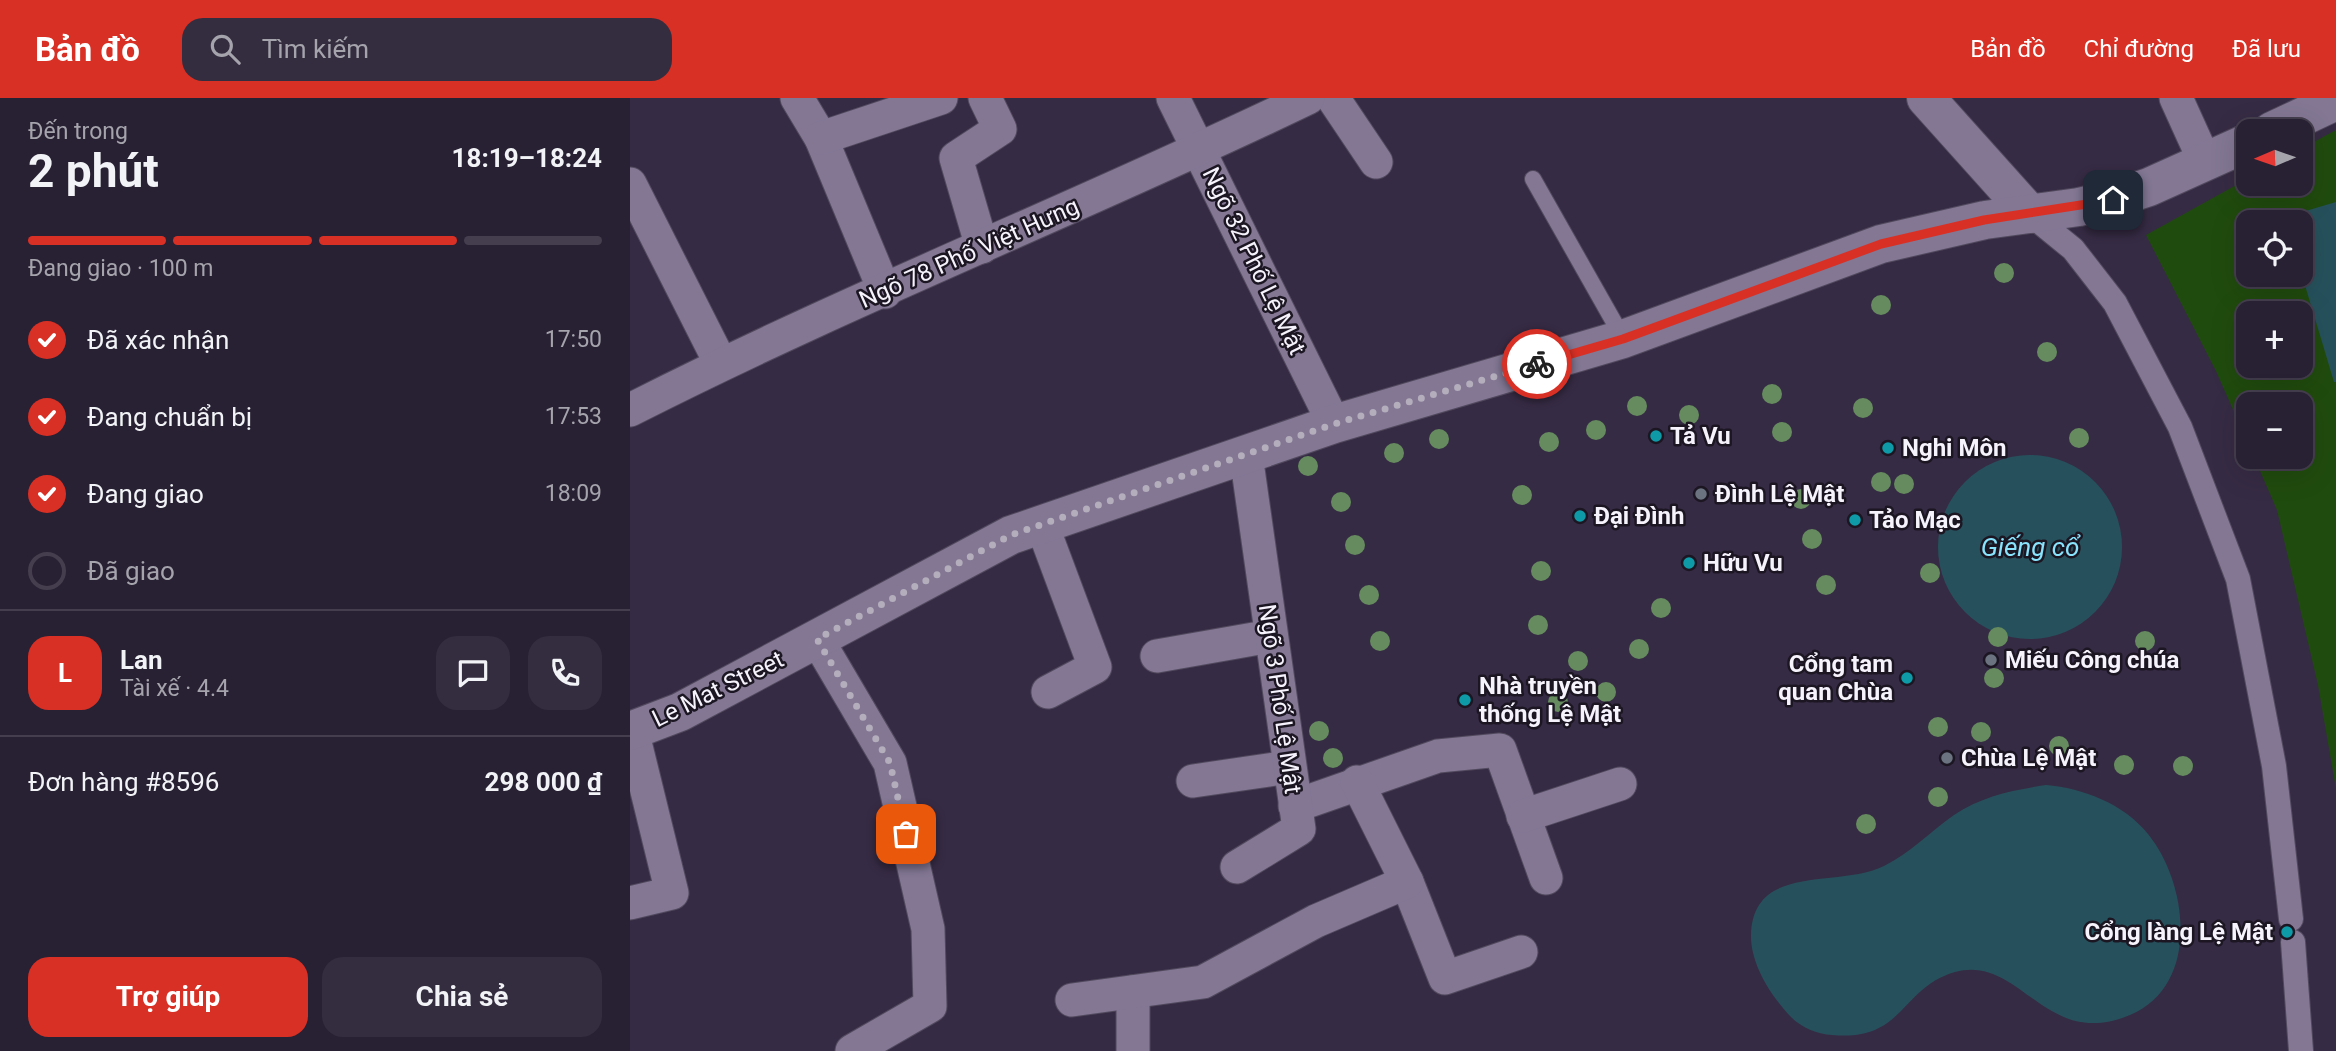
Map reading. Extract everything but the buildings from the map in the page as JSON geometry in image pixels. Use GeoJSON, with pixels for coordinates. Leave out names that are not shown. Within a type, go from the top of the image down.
{"type":"FeatureCollection","features":[{"type":"Feature","properties":{"kind":"street"},"geometry":{"type":"LineString","coordinates":[[797,98],[821,138],[885,292]]}},
{"type":"Feature","properties":{"kind":"street"},"geometry":{"type":"LineString","coordinates":[[821,138],[941,98]]}},
{"type":"Feature","properties":{"kind":"street"},"geometry":{"type":"LineString","coordinates":[[982,247],[956,158],[1000,129],[985,98]]}},
{"type":"Feature","properties":{"kind":"street","name":"Ngõ 32 Phố Lệ Mật"},"geometry":{"type":"LineString","coordinates":[[1173,98],[1334,424]]}},
{"type":"Feature","properties":{"kind":"street","name":"Ngõ 78 Phố Việt Hưng"},"geometry":{"type":"LineString","coordinates":[[630,410],[721,364],[1200,150],[1308,98]]}},
{"type":"Feature","properties":{"kind":"street"},"geometry":{"type":"LineString","coordinates":[[1333,98],[1376,162]]}},
{"type":"Feature","properties":{"kind":"street"},"geometry":{"type":"LineString","coordinates":[[1926,98],[2030,214],[2073,249],[2115,303],[2180,427],[2238,579],[2274,766],[2292,930],[2301,1051]]}},
{"type":"Feature","properties":{"kind":"street"},"geometry":{"type":"LineString","coordinates":[[2176,98],[2205,162]]}},
{"type":"Feature","properties":{"kind":"street"},"geometry":{"type":"LineString","coordinates":[[2298,119],[2336,101]]}},
{"type":"Feature","properties":{"kind":"street","name":"Le Mat Street"},"geometry":{"type":"LineString","coordinates":[[631,731],[680,712],[1011,535],[1334,424],[1623,339],[1881,244],[1948,227],[2113,200],[2236,148]]}},
{"type":"Feature","properties":{"kind":"street"},"geometry":{"type":"LineString","coordinates":[[630,184],[721,364]]}},
{"type":"Feature","properties":{"kind":"street","name":"Ngõ 3 Phố Lệ Mật"},"geometry":{"type":"LineString","coordinates":[[1245,455],[1295,806],[1357,782],[1438,756],[1500,750],[1546,877]]}},
{"type":"Feature","properties":{"kind":"street"},"geometry":{"type":"LineString","coordinates":[[1042,525],[1095,667],[1048,692]]}},
{"type":"Feature","properties":{"kind":"street"},"geometry":{"type":"LineString","coordinates":[[1157,656],[1271,636]]}},
{"type":"Feature","properties":{"kind":"street"},"geometry":{"type":"LineString","coordinates":[[817,639],[890,763],[928,929],[929,1006],[852,1051]]}},
{"type":"Feature","properties":{"kind":"street"},"geometry":{"type":"LineString","coordinates":[[630,902],[672,893],[631,731]]}},
{"type":"Feature","properties":{"kind":"street"},"geometry":{"type":"LineString","coordinates":[[1193,781],[1289,767]]}},
{"type":"Feature","properties":{"kind":"street"},"geometry":{"type":"LineString","coordinates":[[1357,782],[1407,882],[1445,978],[1521,951]]}},
{"type":"Feature","properties":{"kind":"street"},"geometry":{"type":"LineString","coordinates":[[1523,816],[1620,784]]}},
{"type":"Feature","properties":{"kind":"street"},"geometry":{"type":"LineString","coordinates":[[1237,867],[1299,829],[1295,806]]}},
{"type":"Feature","properties":{"kind":"street"},"geometry":{"type":"LineString","coordinates":[[1072,1000],[1203,982],[1316,921],[1407,882]]}},
{"type":"Feature","properties":{"kind":"street"},"geometry":{"type":"LineString","coordinates":[[1133,992],[1133,1051]]}},
{"type":"Feature","properties":{"kind":"lane"},"geometry":{"type":"LineString","coordinates":[[1533,179],[1623,339]]}},
{"type":"Feature","properties":{"kind":"green space"},"geometry":{"type":"Polygon","coordinates":[[[2336,130],[2336,789],[2318,685],[2277,510],[2259,469],[2313,469],[2313,392],[2236,392],[2236,416],[2216,371],[2146,235],[2236,185],[2236,196],[2314,196],[2314,142],[2336,130]]]}},
{"type":"Feature","properties":{"kind":"water"},"geometry":{"type":"Polygon","coordinates":[[[2336,202],[2336,382],[2313,312],[2313,301],[2310,301],[2306,287],[2313,287],[2313,210],[2309,210],[2336,202]]]}},
{"type":"Feature","properties":{"kind":"water","name":"Giếng cổ"},"geometry":{"type":"Polygon","coordinates":[[[2030,455],[2065,462],[2095,482],[2115,512],[2122,547],[2115,582],[2095,612],[2065,632],[2030,639],[1995,632],[1965,612],[1945,582],[1938,547],[1945,512],[1965,482],[1995,462],[2030,455]]]}},
{"type":"Feature","properties":{"kind":"water"},"geometry":{"type":"Polygon","coordinates":[[[2046,785],[2088,794],[2115,806],[2138,823],[2162,855],[2179,905],[2181,932],[2177,957],[2168,981],[2153,1001],[2130,1015],[2100,1023],[2076,1021],[2054,1012],[1998,976],[1978,970],[1955,972],[1937,980],[1888,1022],[1874,1030],[1856,1035],[1815,1032],[1791,1017],[1770,990],[1754,958],[1751,936],[1755,913],[1766,897],[1781,887],[1800,882],[1865,873],[1884,866],[1965,808],[1987,798],[2046,785]]]}},
{"type":"Feature","properties":{"kind":"way so far"},"geometry":{"type":"LineString","coordinates":[[906,834],[890,763],[817,639],[1011,535],[1334,424],[1537,364]]}},
{"type":"Feature","properties":{"kind":"place","name":"Tả Vu"},"geometry":{"type":"Point","coordinates":[1656,436]}},
{"type":"Feature","properties":{"kind":"place","name":"Nghi Môn"},"geometry":{"type":"Point","coordinates":[1888,448]}},
{"type":"Feature","properties":{"kind":"place","name":"Đình Lệ Mật"},"geometry":{"type":"Point","coordinates":[1701,494]}},
{"type":"Feature","properties":{"kind":"place","name":"Đại Đình"},"geometry":{"type":"Point","coordinates":[1580,516]}},
{"type":"Feature","properties":{"kind":"place","name":"Tảo Mạc"},"geometry":{"type":"Point","coordinates":[1855,520]}},
{"type":"Feature","properties":{"kind":"place","name":"Hữu Vu"},"geometry":{"type":"Point","coordinates":[1689,563]}},
{"type":"Feature","properties":{"kind":"place","name":"Miếu Công chúa"},"geometry":{"type":"Point","coordinates":[1991,660]}},
{"type":"Feature","properties":{"kind":"place","name":"Cổng tam quan Chùa"},"geometry":{"type":"Point","coordinates":[1907,678]}},
{"type":"Feature","properties":{"kind":"place","name":"Nhà truyền thống Lệ Mật"},"geometry":{"type":"Point","coordinates":[1465,700]}},
{"type":"Feature","properties":{"kind":"place","name":"Chùa Lệ Mật"},"geometry":{"type":"Point","coordinates":[1947,758]}},
{"type":"Feature","properties":{"kind":"place","name":"Cổng làng Lệ Mật"},"geometry":{"type":"Point","coordinates":[2287,932]}},
{"type":"Feature","properties":{"kind":"route"},"geometry":{"type":"LineString","coordinates":[[1537,364],[1623,339],[1881,244],[1936,229],[2113,200]]}}]}
